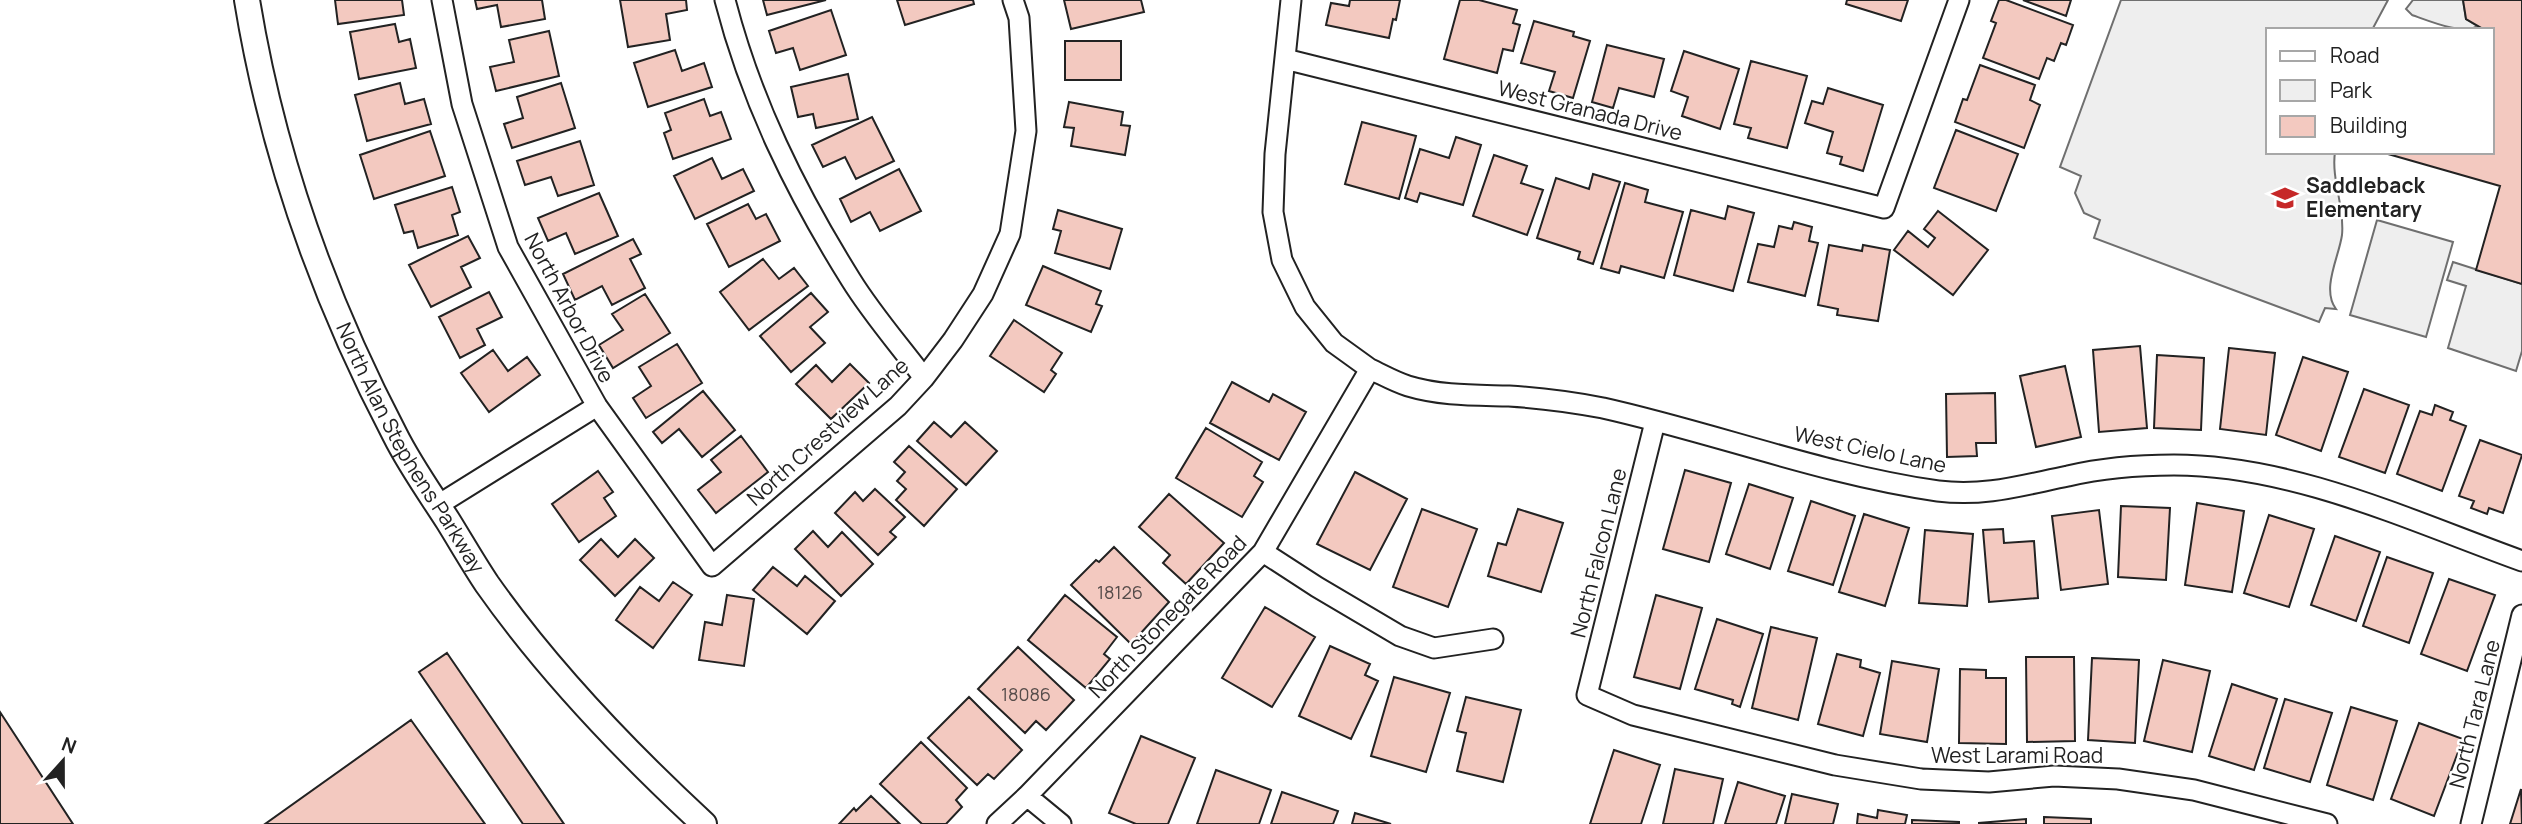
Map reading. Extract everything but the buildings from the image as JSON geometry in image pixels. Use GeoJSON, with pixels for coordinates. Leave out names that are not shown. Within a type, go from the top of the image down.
{"type":"FeatureCollection","features":[{"type":"Feature","properties":{"kind":"street","name":"North Alan Stephens Parkway"},"geometry":{"type":"LineString","coordinates":[[247,0],[255,49],[286,171],[324,285],[396,437],[488,584],[548,660],[607,729],[704,824]]}},
{"type":"Feature","properties":{"kind":"street","name":"North Arbor Drive"},"geometry":{"type":"LineString","coordinates":[[442,0],[462,104],[508,247],[597,406],[712,566]]}},
{"type":"Feature","properties":{"kind":"street"},"geometry":{"type":"LineString","coordinates":[[725,0],[738,49],[775,144],[851,282],[924,378]]}},
{"type":"Feature","properties":{"kind":"street","name":"North Crestview Lane"},"geometry":{"type":"LineString","coordinates":[[712,566],[898,406],[953,340],[983,293],[1010,234],[1026,131],[1019,18],[1013,0]]}},
{"type":"Feature","properties":{"kind":"street"},"geometry":{"type":"LineString","coordinates":[[1291,0],[1275,154],[1273,212],[1282,260],[1305,307],[1334,343],[1370,369]]}},
{"type":"Feature","properties":{"kind":"street","name":"West Granada Drive"},"geometry":{"type":"LineString","coordinates":[[1285,59],[1884,208],[1959,0]]}},
{"type":"Feature","properties":{"kind":"street","name":"West Cielo Lane"},"geometry":{"type":"LineString","coordinates":[[1370,369],[1408,386],[1460,396],[1554,400],[1603,408],[1873,478],[1941,491],[2001,492],[2069,475],[2122,467],[2224,468],[2274,476],[2323,489],[2522,561]]}},
{"type":"Feature","properties":{"kind":"street","name":"North Stonegate Road"},"geometry":{"type":"LineString","coordinates":[[997,824],[1264,552],[1370,369]]}},
{"type":"Feature","properties":{"kind":"street"},"geometry":{"type":"LineString","coordinates":[[438,505],[597,406]]}},
{"type":"Feature","properties":{"kind":"street","name":"North Falcon Lane"},"geometry":{"type":"LineString","coordinates":[[1587,695],[1655,422]]}},
{"type":"Feature","properties":{"kind":"street"},"geometry":{"type":"LineString","coordinates":[[1264,552],[1400,636],[1434,648],[1493,639]]}},
{"type":"Feature","properties":{"kind":"street","name":"North Tara Lane"},"geometry":{"type":"LineString","coordinates":[[2472,824],[2522,615]]}},
{"type":"Feature","properties":{"kind":"street","name":"West Larami Road"},"geometry":{"type":"LineString","coordinates":[[1587,695],[1633,715],[1835,765],[1921,779],[1989,782],[2054,776],[2118,779],[2194,790],[2327,824]]}},
{"type":"Feature","properties":{"kind":"street"},"geometry":{"type":"LineString","coordinates":[[1027,796],[1061,824]]}},
{"type":"Feature","properties":{"kind":"green space"},"geometry":{"type":"Polygon","coordinates":[[[2121,0],[2388,0],[2373,28],[2266,28],[2266,154],[2335,154],[2342,214],[2342,235],[2330,292],[2336,309],[2325,308],[2319,322],[2094,238],[2100,220],[2084,213],[2075,193],[2081,176],[2060,167],[2121,0]]]}},
{"type":"Feature","properties":{"kind":"green space"},"geometry":{"type":"Polygon","coordinates":[[[2413,0],[2463,0],[2466,19],[2477,26],[2455,28],[2412,15],[2406,9],[2413,0]]]}},
{"type":"Feature","properties":{"kind":"green space"},"geometry":{"type":"Polygon","coordinates":[[[2377,220],[2453,242],[2426,337],[2350,315],[2377,220]]]}},
{"type":"Feature","properties":{"kind":"green space"},"geometry":{"type":"Polygon","coordinates":[[[2453,262],[2522,284],[2522,351],[2516,371],[2448,348],[2466,286],[2447,280],[2453,262]]]}},
{"type":"Feature","properties":{"kind":"place","name":"Saddleback Elementary"},"geometry":{"type":"Point","coordinates":[2285,198]}}]}
